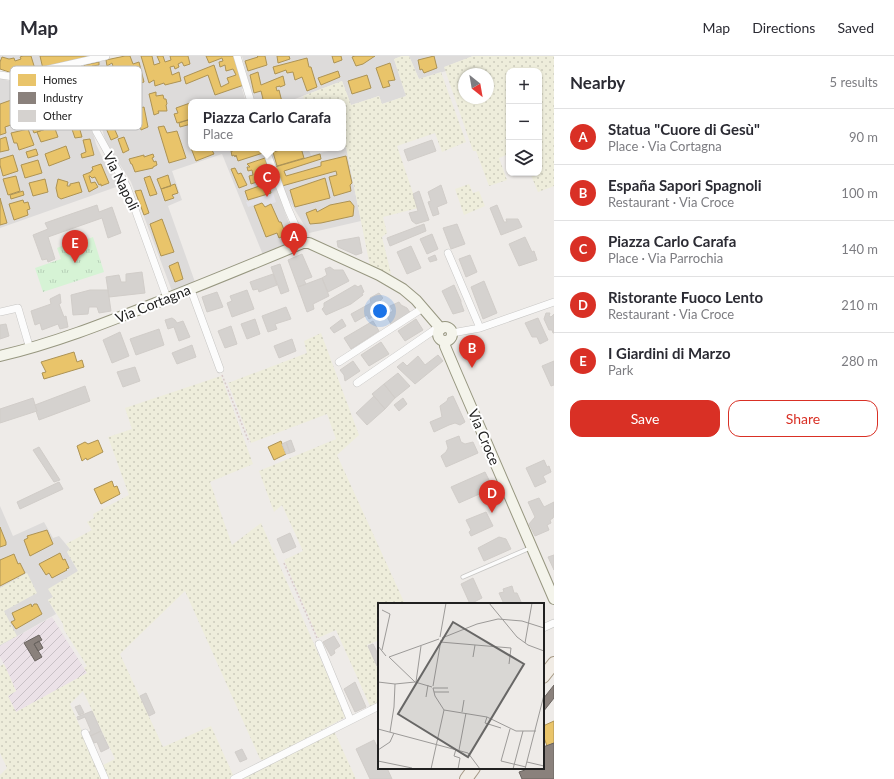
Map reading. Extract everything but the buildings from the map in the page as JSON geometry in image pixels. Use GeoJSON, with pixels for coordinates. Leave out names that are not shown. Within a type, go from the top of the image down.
{"type":"FeatureCollection","features":[{"type":"Feature","properties":{"kind":"main road"},"geometry":{"type":"LineString","coordinates":[[544,676],[554,663]]}},
{"type":"Feature","properties":{"kind":"main road"},"geometry":{"type":"LineString","coordinates":[[466,779],[473,769]]}},
{"type":"Feature","properties":{"kind":"street"},"geometry":{"type":"LineString","coordinates":[[64,66],[96,57],[106,56]]}},
{"type":"Feature","properties":{"kind":"street"},"geometry":{"type":"LineString","coordinates":[[237,56],[250,99]]}},
{"type":"Feature","properties":{"kind":"street"},"geometry":{"type":"LineString","coordinates":[[0,75],[10,76]]}},
{"type":"Feature","properties":{"kind":"street","name":"Via Napoli"},"geometry":{"type":"LineString","coordinates":[[96,130],[127,187],[167,298]]}},
{"type":"Feature","properties":{"kind":"street"},"geometry":{"type":"LineString","coordinates":[[266,151],[288,209],[303,243],[309,243],[392,282],[403,289],[441,328],[357,383]]}},
{"type":"Feature","properties":{"kind":"street","name":"Via Cortagna"},"geometry":{"type":"LineString","coordinates":[[0,356],[30,349],[84,332],[167,298],[191,290],[303,243]]}},
{"type":"Feature","properties":{"kind":"street"},"geometry":{"type":"LineString","coordinates":[[448,253],[480,328]]}},
{"type":"Feature","properties":{"kind":"street"},"geometry":{"type":"LineString","coordinates":[[191,290],[220,369]]}},
{"type":"Feature","properties":{"kind":"street"},"geometry":{"type":"LineString","coordinates":[[448,337],[480,328],[554,302]]}},
{"type":"Feature","properties":{"kind":"street"},"geometry":{"type":"LineString","coordinates":[[0,312],[18,308],[30,349]]}},
{"type":"Feature","properties":{"kind":"street"},"geometry":{"type":"LineString","coordinates":[[339,362],[423,308]]}},
{"type":"Feature","properties":{"kind":"street","name":"Via Croce"},"geometry":{"type":"LineString","coordinates":[[441,328],[439,336],[441,339],[448,337],[446,346],[456,372],[554,599]]}},
{"type":"Feature","properties":{"kind":"street"},"geometry":{"type":"LineString","coordinates":[[544,628],[554,623]]}},
{"type":"Feature","properties":{"kind":"street"},"geometry":{"type":"LineString","coordinates":[[319,644],[350,719]]}},
{"type":"Feature","properties":{"kind":"street"},"geometry":{"type":"LineString","coordinates":[[234,779],[350,719],[378,706]]}},
{"type":"Feature","properties":{"kind":"street"},"geometry":{"type":"LineString","coordinates":[[85,733],[105,779]]}},
{"type":"Feature","properties":{"kind":"lane"},"geometry":{"type":"LineString","coordinates":[[463,577],[531,548]]}},
{"type":"Feature","properties":{"kind":"path"},"geometry":{"type":"LineString","coordinates":[[220,369],[249,442]]}},
{"type":"Feature","properties":{"kind":"path"},"geometry":{"type":"LineString","coordinates":[[284,563],[319,644]]}},
{"type":"Feature","properties":{"kind":"shaded area"},"geometry":{"type":"Polygon","coordinates":[[[0,56],[99,56],[56,66],[10,66],[10,69],[0,69],[0,56]]]}},
{"type":"Feature","properties":{"kind":"shaded area"},"geometry":{"type":"Polygon","coordinates":[[[125,56],[235,56],[245,87],[242,89],[245,99],[188,99],[188,151],[262,151],[293,234],[288,246],[263,255],[222,154],[172,171],[182,200],[168,206],[195,282],[172,291],[131,182],[106,143],[102,130],[142,130],[142,66],[84,65],[125,56]]]}},
{"type":"Feature","properties":{"kind":"shaded area"},"geometry":{"type":"Polygon","coordinates":[[[242,56],[402,56],[394,59],[406,96],[382,104],[379,96],[351,105],[342,81],[295,99],[253,99],[242,56]]]}},
{"type":"Feature","properties":{"kind":"shaded area"},"geometry":{"type":"Polygon","coordinates":[[[409,56],[473,56],[445,67],[446,71],[419,79],[409,56]]]}},
{"type":"Feature","properties":{"kind":"shaded area"},"geometry":{"type":"Polygon","coordinates":[[[0,78],[9,81],[10,130],[92,130],[96,144],[103,159],[119,186],[0,228],[0,78]]]}},
{"type":"Feature","properties":{"kind":"shaded area"},"geometry":{"type":"Polygon","coordinates":[[[346,147],[361,221],[309,233],[287,197],[270,151],[309,151],[311,155],[328,151],[346,151],[346,147]]]}},
{"type":"Feature","properties":{"kind":"shaded area"},"geometry":{"type":"Polygon","coordinates":[[[273,193],[276,202],[265,206],[262,202],[248,207],[246,202],[273,193]]]}},
{"type":"Feature","properties":{"kind":"shaded area"},"geometry":{"type":"Polygon","coordinates":[[[0,506],[13,536],[44,522],[53,538],[59,536],[70,549],[67,552],[78,571],[53,597],[48,600],[56,614],[0,646],[0,506]]]}},
{"type":"Feature","properties":{"kind":"shaded area"},"geometry":{"type":"Polygon","coordinates":[[[52,617],[87,673],[16,712],[7,696],[16,691],[0,657],[0,646],[52,617]]]}},
{"type":"Feature","properties":{"kind":"green space"},"geometry":{"type":"Polygon","coordinates":[[[402,56],[409,56],[419,79],[441,72],[466,142],[442,152],[435,133],[397,146],[418,208],[383,217],[387,233],[382,237],[391,274],[370,266],[346,147],[346,99],[304,99],[303,96],[342,81],[351,105],[379,96],[382,104],[406,96],[394,59],[402,56]]]}},
{"type":"Feature","properties":{"kind":"green space"},"geometry":{"type":"Polygon","coordinates":[[[473,56],[554,56],[554,186],[538,192],[531,176],[542,176],[542,68],[506,68],[506,139],[493,144],[506,139],[506,155],[499,158],[507,180],[489,186],[476,151],[473,151],[444,67],[473,56]]]}},
{"type":"Feature","properties":{"kind":"green space"},"geometry":{"type":"Polygon","coordinates":[[[469,184],[473,193],[479,191],[485,206],[464,215],[455,189],[469,184]]]}},
{"type":"Feature","properties":{"kind":"green space"},"geometry":{"type":"Polygon","coordinates":[[[93,237],[104,272],[43,292],[35,268],[61,259],[57,248],[64,245],[65,247],[93,237]]]}},
{"type":"Feature","properties":{"kind":"green space"},"geometry":{"type":"Polygon","coordinates":[[[321,333],[359,435],[337,455],[405,603],[378,603],[378,640],[367,645],[378,670],[378,702],[370,706],[336,630],[318,638],[284,560],[303,551],[282,505],[274,512],[259,471],[336,439],[327,414],[251,443],[228,383],[307,353],[304,341],[321,333]]]}},
{"type":"Feature","properties":{"kind":"green space"},"geometry":{"type":"Polygon","coordinates":[[[221,376],[253,464],[210,482],[232,545],[261,523],[346,717],[264,761],[260,759],[185,591],[120,654],[163,747],[211,726],[234,777],[230,779],[109,779],[103,765],[115,759],[83,691],[70,704],[103,779],[0,779],[0,775],[7,768],[0,753],[0,666],[4,664],[16,691],[8,696],[16,712],[87,673],[84,668],[87,666],[64,630],[63,624],[48,600],[53,597],[48,589],[78,571],[67,552],[70,549],[66,544],[92,530],[87,522],[94,518],[93,514],[129,495],[108,437],[132,429],[125,408],[221,376]]]}},
{"type":"Feature","properties":{"kind":"green space"},"geometry":{"type":"Polygon","coordinates":[[[27,573],[37,593],[4,611],[17,636],[0,645],[0,588],[27,573]]]}},
{"type":"Feature","properties":{"kind":"green space"},"geometry":{"type":"Polygon","coordinates":[[[334,731],[356,779],[240,779],[334,731]]]}},
{"type":"Feature","properties":{"kind":"place","name":"Piazza Carlo Carafa"},"geometry":{"type":"Point","coordinates":[267,197]}},
{"type":"Feature","properties":{"kind":"place","name":"Statua \"Cuore di Gesù\""},"geometry":{"type":"Point","coordinates":[294,256]}},
{"type":"Feature","properties":{"kind":"place","name":"I Giardini di Marzo"},"geometry":{"type":"Point","coordinates":[75,263]}},
{"type":"Feature","properties":{"kind":"place","name":"España Sapori Spagnoli"},"geometry":{"type":"Point","coordinates":[472,368]}},
{"type":"Feature","properties":{"kind":"place","name":"Ristorante Fuoco Lento"},"geometry":{"type":"Point","coordinates":[492,513]}}]}
